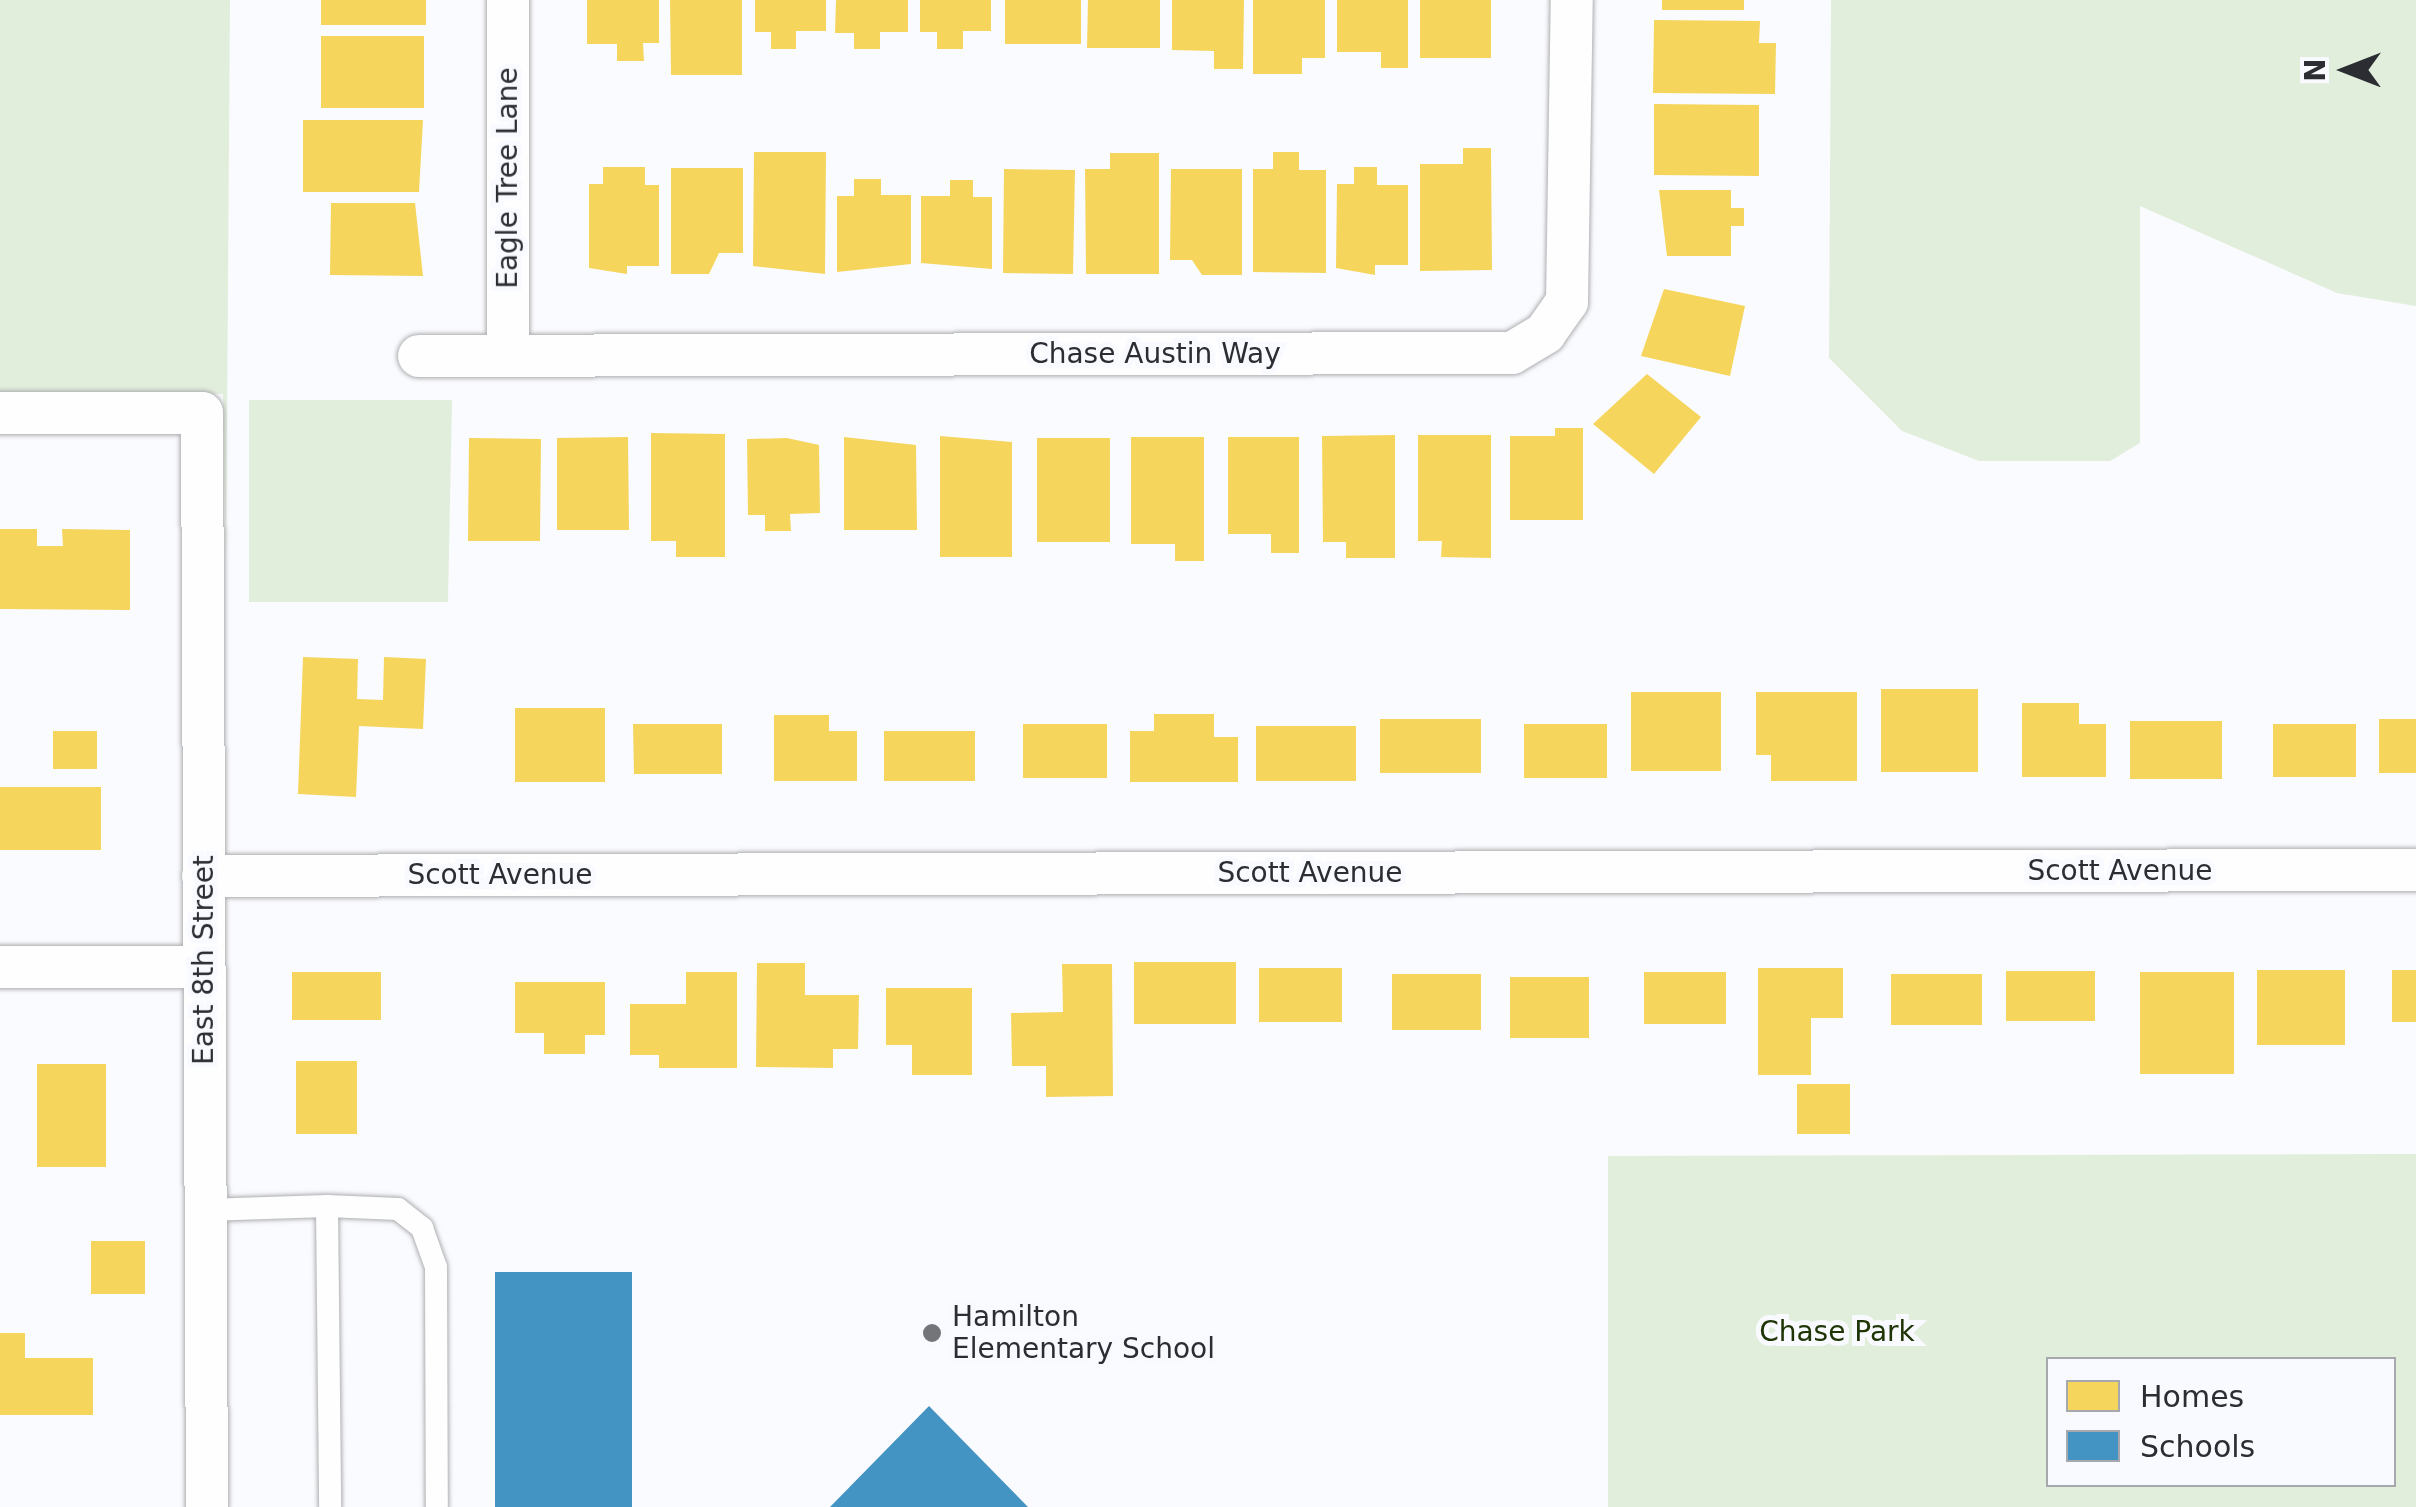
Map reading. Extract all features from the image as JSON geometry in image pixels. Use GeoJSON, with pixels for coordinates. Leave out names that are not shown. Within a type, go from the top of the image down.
{"type":"FeatureCollection","features":[{"type":"Feature","properties":{"kind":"street","name":"Eagle Tree Lane"},"geometry":{"type":"LineString","coordinates":[[508,0],[508,356]]}},
{"type":"Feature","properties":{"kind":"street","name":"Chase Austin Way"},"geometry":{"type":"LineString","coordinates":[[419,356],[1512,353],[1545,334],[1567,302],[1572,0]]}},
{"type":"Feature","properties":{"kind":"street","name":"East 8th Street"},"geometry":{"type":"LineString","coordinates":[[0,413],[202,413],[207,1507]]}},
{"type":"Feature","properties":{"kind":"street","name":"Scott Avenue"},"geometry":{"type":"LineString","coordinates":[[203,876],[2416,870]]}},
{"type":"Feature","properties":{"kind":"street"},"geometry":{"type":"LineString","coordinates":[[0,968],[204,967]]}},
{"type":"Feature","properties":{"kind":"lane"},"geometry":{"type":"LineString","coordinates":[[327,1206],[330,1507]]}},
{"type":"Feature","properties":{"kind":"lane"},"geometry":{"type":"LineString","coordinates":[[205,1210],[327,1206],[398,1209],[422,1228],[436,1267],[437,1507]]}},
{"type":"Feature","properties":{"kind":"green space"},"geometry":{"type":"Polygon","coordinates":[[[0,0],[230,0],[226,568],[223,394],[0,395],[0,0]]]}},
{"type":"Feature","properties":{"kind":"green space"},"geometry":{"type":"Polygon","coordinates":[[[1831,0],[2416,0],[2416,306],[2337,293],[2140,206],[2140,443],[2110,461],[1979,461],[1902,431],[1829,358],[1831,0]]]}},
{"type":"Feature","properties":{"kind":"green space"},"geometry":{"type":"Polygon","coordinates":[[[249,400],[452,400],[448,602],[249,602],[249,400]]]}},
{"type":"Feature","properties":{"kind":"green space","name":"Chase Park"},"geometry":{"type":"Polygon","coordinates":[[[2416,1154],[2416,1507],[1608,1507],[1608,1156],[2416,1154]]]}},
{"type":"Feature","properties":{"kind":"building: Homes"},"geometry":{"type":"Polygon","coordinates":[[[321,0],[426,0],[426,25],[321,25],[321,0]]]}},
{"type":"Feature","properties":{"kind":"building: Homes"},"geometry":{"type":"Polygon","coordinates":[[[587,0],[659,0],[659,43],[643,43],[644,61],[617,61],[617,44],[587,44],[587,0]]]}},
{"type":"Feature","properties":{"kind":"building: Homes"},"geometry":{"type":"Polygon","coordinates":[[[670,0],[742,0],[742,75],[671,75],[670,0]]]}},
{"type":"Feature","properties":{"kind":"building: Homes"},"geometry":{"type":"Polygon","coordinates":[[[755,0],[826,0],[826,31],[796,31],[796,49],[771,49],[771,32],[755,32],[755,0]]]}},
{"type":"Feature","properties":{"kind":"building: Homes"},"geometry":{"type":"Polygon","coordinates":[[[836,0],[908,0],[908,32],[880,32],[880,49],[854,49],[854,33],[835,33],[836,0]]]}},
{"type":"Feature","properties":{"kind":"building: Homes"},"geometry":{"type":"Polygon","coordinates":[[[920,0],[991,0],[991,31],[963,31],[963,49],[937,49],[937,32],[920,32],[920,0]]]}},
{"type":"Feature","properties":{"kind":"building: Homes"},"geometry":{"type":"Polygon","coordinates":[[[1005,0],[1081,0],[1081,44],[1005,44],[1005,0]]]}},
{"type":"Feature","properties":{"kind":"building: Homes"},"geometry":{"type":"Polygon","coordinates":[[[1088,0],[1160,0],[1160,48],[1087,48],[1088,0]]]}},
{"type":"Feature","properties":{"kind":"building: Homes"},"geometry":{"type":"Polygon","coordinates":[[[1172,0],[1244,0],[1243,69],[1214,69],[1214,51],[1172,50],[1172,0]]]}},
{"type":"Feature","properties":{"kind":"building: Homes"},"geometry":{"type":"Polygon","coordinates":[[[1253,0],[1325,0],[1325,58],[1302,58],[1302,74],[1253,74],[1253,0]]]}},
{"type":"Feature","properties":{"kind":"building: Homes"},"geometry":{"type":"Polygon","coordinates":[[[1337,0],[1408,0],[1408,68],[1381,68],[1381,52],[1337,52],[1337,0]]]}},
{"type":"Feature","properties":{"kind":"building: Homes"},"geometry":{"type":"Polygon","coordinates":[[[1420,0],[1491,0],[1491,58],[1420,58],[1420,0]]]}},
{"type":"Feature","properties":{"kind":"building: Homes"},"geometry":{"type":"Polygon","coordinates":[[[1662,0],[1744,0],[1744,10],[1662,10],[1662,0]]]}},
{"type":"Feature","properties":{"kind":"building: Homes"},"geometry":{"type":"Polygon","coordinates":[[[1654,20],[1760,21],[1759,43],[1776,43],[1775,94],[1653,93],[1654,20]]]}},
{"type":"Feature","properties":{"kind":"building: Homes"},"geometry":{"type":"Polygon","coordinates":[[[321,36],[424,36],[424,108],[321,108],[321,36]]]}},
{"type":"Feature","properties":{"kind":"building: Homes"},"geometry":{"type":"Polygon","coordinates":[[[1654,104],[1759,105],[1759,176],[1654,175],[1654,104]]]}},
{"type":"Feature","properties":{"kind":"building: Homes"},"geometry":{"type":"Polygon","coordinates":[[[303,120],[423,120],[419,192],[303,192],[303,120]]]}},
{"type":"Feature","properties":{"kind":"building: Homes"},"geometry":{"type":"Polygon","coordinates":[[[1463,148],[1491,148],[1492,270],[1420,271],[1420,164],[1463,164],[1463,148]]]}},
{"type":"Feature","properties":{"kind":"building: Homes"},"geometry":{"type":"Polygon","coordinates":[[[754,152],[826,152],[825,274],[753,266],[754,152]]]}},
{"type":"Feature","properties":{"kind":"building: Homes"},"geometry":{"type":"Polygon","coordinates":[[[1273,152],[1299,152],[1299,170],[1326,170],[1326,273],[1253,272],[1253,169],[1273,169],[1273,152]]]}},
{"type":"Feature","properties":{"kind":"building: Homes"},"geometry":{"type":"Polygon","coordinates":[[[1110,153],[1159,153],[1159,274],[1086,274],[1085,169],[1110,169],[1110,153]]]}},
{"type":"Feature","properties":{"kind":"building: Homes"},"geometry":{"type":"Polygon","coordinates":[[[603,167],[645,167],[645,185],[659,185],[659,266],[627,266],[627,274],[589,268],[589,184],[603,184],[603,167]]]}},
{"type":"Feature","properties":{"kind":"building: Homes"},"geometry":{"type":"Polygon","coordinates":[[[1354,167],[1377,167],[1377,185],[1408,185],[1408,265],[1375,265],[1375,275],[1336,268],[1337,184],[1354,184],[1354,167]]]}},
{"type":"Feature","properties":{"kind":"building: Homes"},"geometry":{"type":"Polygon","coordinates":[[[671,168],[743,168],[743,253],[719,253],[709,274],[671,274],[671,168]]]}},
{"type":"Feature","properties":{"kind":"building: Homes"},"geometry":{"type":"Polygon","coordinates":[[[1004,169],[1075,170],[1073,274],[1003,273],[1004,169]]]}},
{"type":"Feature","properties":{"kind":"building: Homes"},"geometry":{"type":"Polygon","coordinates":[[[1171,169],[1242,169],[1242,275],[1202,275],[1192,260],[1170,260],[1171,169]]]}},
{"type":"Feature","properties":{"kind":"building: Homes"},"geometry":{"type":"Polygon","coordinates":[[[854,179],[881,179],[881,195],[911,195],[911,264],[837,272],[837,196],[854,196],[854,179]]]}},
{"type":"Feature","properties":{"kind":"building: Homes"},"geometry":{"type":"Polygon","coordinates":[[[950,180],[973,180],[973,197],[992,197],[992,269],[921,263],[921,196],[950,196],[950,180]]]}},
{"type":"Feature","properties":{"kind":"building: Homes"},"geometry":{"type":"Polygon","coordinates":[[[1659,190],[1731,190],[1731,208],[1744,208],[1744,226],[1731,226],[1731,256],[1667,256],[1659,190]]]}},
{"type":"Feature","properties":{"kind":"building: Homes"},"geometry":{"type":"Polygon","coordinates":[[[331,203],[415,203],[423,276],[330,275],[331,203]]]}},
{"type":"Feature","properties":{"kind":"building: Homes"},"geometry":{"type":"Polygon","coordinates":[[[1664,289],[1745,306],[1730,376],[1641,356],[1664,289]]]}},
{"type":"Feature","properties":{"kind":"building: Homes"},"geometry":{"type":"Polygon","coordinates":[[[1647,374],[1701,417],[1654,474],[1593,424],[1647,374]]]}},
{"type":"Feature","properties":{"kind":"building: Homes"},"geometry":{"type":"Polygon","coordinates":[[[1555,428],[1583,428],[1583,520],[1510,520],[1510,436],[1555,436],[1555,428]]]}},
{"type":"Feature","properties":{"kind":"building: Homes"},"geometry":{"type":"Polygon","coordinates":[[[651,433],[725,434],[725,557],[676,557],[676,541],[651,541],[651,433]]]}},
{"type":"Feature","properties":{"kind":"building: Homes"},"geometry":{"type":"Polygon","coordinates":[[[1395,435],[1395,558],[1346,558],[1346,542],[1323,542],[1322,436],[1395,435]]]}},
{"type":"Feature","properties":{"kind":"building: Homes"},"geometry":{"type":"Polygon","coordinates":[[[1418,435],[1491,435],[1491,558],[1441,557],[1442,541],[1418,541],[1418,435]]]}},
{"type":"Feature","properties":{"kind":"building: Homes"},"geometry":{"type":"Polygon","coordinates":[[[940,436],[1012,442],[1012,557],[940,557],[940,436]]]}},
{"type":"Feature","properties":{"kind":"building: Homes"},"geometry":{"type":"Polygon","coordinates":[[[628,437],[629,530],[557,530],[557,438],[628,437]]]}},
{"type":"Feature","properties":{"kind":"building: Homes"},"geometry":{"type":"Polygon","coordinates":[[[844,437],[916,445],[917,530],[844,530],[844,437]]]}},
{"type":"Feature","properties":{"kind":"building: Homes"},"geometry":{"type":"Polygon","coordinates":[[[1131,437],[1204,437],[1204,561],[1175,561],[1175,544],[1131,544],[1131,437]]]}},
{"type":"Feature","properties":{"kind":"building: Homes"},"geometry":{"type":"Polygon","coordinates":[[[1228,437],[1299,437],[1299,553],[1271,553],[1271,534],[1228,534],[1228,437]]]}},
{"type":"Feature","properties":{"kind":"building: Homes"},"geometry":{"type":"Polygon","coordinates":[[[469,438],[541,439],[540,541],[468,541],[469,438]]]}},
{"type":"Feature","properties":{"kind":"building: Homes"},"geometry":{"type":"Polygon","coordinates":[[[787,438],[819,445],[820,513],[790,514],[791,531],[765,531],[765,515],[748,515],[747,439],[787,438]]]}},
{"type":"Feature","properties":{"kind":"building: Homes"},"geometry":{"type":"Polygon","coordinates":[[[1037,438],[1110,438],[1110,542],[1037,542],[1037,438]]]}},
{"type":"Feature","properties":{"kind":"building: Homes"},"geometry":{"type":"Polygon","coordinates":[[[0,529],[37,529],[37,546],[63,546],[62,529],[130,530],[130,610],[0,609],[0,529]]]}},
{"type":"Feature","properties":{"kind":"building: Homes"},"geometry":{"type":"Polygon","coordinates":[[[303,657],[358,659],[357,699],[383,700],[384,657],[426,659],[423,729],[359,726],[356,797],[298,794],[303,657]]]}},
{"type":"Feature","properties":{"kind":"building: Homes"},"geometry":{"type":"Polygon","coordinates":[[[1881,689],[1978,689],[1978,772],[1881,772],[1881,689]]]}},
{"type":"Feature","properties":{"kind":"building: Homes"},"geometry":{"type":"Polygon","coordinates":[[[1631,692],[1721,692],[1721,771],[1631,771],[1631,692]]]}},
{"type":"Feature","properties":{"kind":"building: Homes"},"geometry":{"type":"Polygon","coordinates":[[[1756,692],[1857,692],[1857,781],[1771,781],[1771,755],[1756,755],[1756,692]]]}},
{"type":"Feature","properties":{"kind":"building: Homes"},"geometry":{"type":"Polygon","coordinates":[[[2022,703],[2079,703],[2079,724],[2106,724],[2106,777],[2022,777],[2022,703]]]}},
{"type":"Feature","properties":{"kind":"building: Homes"},"geometry":{"type":"Polygon","coordinates":[[[515,708],[605,708],[605,782],[515,782],[515,708]]]}},
{"type":"Feature","properties":{"kind":"building: Homes"},"geometry":{"type":"Polygon","coordinates":[[[1154,714],[1214,714],[1214,737],[1238,737],[1238,782],[1130,782],[1130,731],[1154,731],[1154,714]]]}},
{"type":"Feature","properties":{"kind":"building: Homes"},"geometry":{"type":"Polygon","coordinates":[[[774,715],[829,715],[829,731],[857,731],[857,781],[774,781],[774,715]]]}},
{"type":"Feature","properties":{"kind":"building: Homes"},"geometry":{"type":"Polygon","coordinates":[[[1380,719],[1481,719],[1481,773],[1380,773],[1380,719]]]}},
{"type":"Feature","properties":{"kind":"building: Homes"},"geometry":{"type":"Polygon","coordinates":[[[2379,719],[2416,719],[2416,773],[2379,773],[2379,719]]]}},
{"type":"Feature","properties":{"kind":"building: Homes"},"geometry":{"type":"Polygon","coordinates":[[[2130,721],[2222,721],[2222,779],[2130,779],[2130,721]]]}},
{"type":"Feature","properties":{"kind":"building: Homes"},"geometry":{"type":"Polygon","coordinates":[[[633,724],[722,724],[722,774],[634,774],[633,724]]]}},
{"type":"Feature","properties":{"kind":"building: Homes"},"geometry":{"type":"Polygon","coordinates":[[[1023,724],[1107,724],[1107,778],[1023,778],[1023,724]]]}},
{"type":"Feature","properties":{"kind":"building: Homes"},"geometry":{"type":"Polygon","coordinates":[[[1524,724],[1607,724],[1607,778],[1524,778],[1524,724]]]}},
{"type":"Feature","properties":{"kind":"building: Homes"},"geometry":{"type":"Polygon","coordinates":[[[2273,724],[2356,724],[2356,777],[2273,777],[2273,724]]]}},
{"type":"Feature","properties":{"kind":"building: Homes"},"geometry":{"type":"Polygon","coordinates":[[[1256,726],[1356,726],[1356,781],[1256,781],[1256,726]]]}},
{"type":"Feature","properties":{"kind":"building: Homes"},"geometry":{"type":"Polygon","coordinates":[[[53,731],[97,731],[97,769],[53,769],[53,731]]]}},
{"type":"Feature","properties":{"kind":"building: Homes"},"geometry":{"type":"Polygon","coordinates":[[[884,731],[975,731],[975,781],[884,781],[884,731]]]}},
{"type":"Feature","properties":{"kind":"building: Homes"},"geometry":{"type":"Polygon","coordinates":[[[0,787],[101,787],[101,850],[0,850],[0,787]]]}},
{"type":"Feature","properties":{"kind":"building: Homes"},"geometry":{"type":"Polygon","coordinates":[[[1134,962],[1236,962],[1236,1024],[1134,1024],[1134,962]]]}},
{"type":"Feature","properties":{"kind":"building: Homes"},"geometry":{"type":"Polygon","coordinates":[[[757,963],[805,963],[805,995],[859,995],[858,1049],[833,1049],[833,1068],[756,1067],[757,963]]]}},
{"type":"Feature","properties":{"kind":"building: Homes"},"geometry":{"type":"Polygon","coordinates":[[[1062,964],[1112,964],[1113,1096],[1046,1097],[1046,1066],[1012,1066],[1011,1013],[1063,1012],[1062,964]]]}},
{"type":"Feature","properties":{"kind":"building: Homes"},"geometry":{"type":"Polygon","coordinates":[[[1259,968],[1342,968],[1342,1022],[1259,1022],[1259,968]]]}},
{"type":"Feature","properties":{"kind":"building: Homes"},"geometry":{"type":"Polygon","coordinates":[[[1758,968],[1843,968],[1843,1018],[1811,1018],[1811,1075],[1758,1075],[1758,968]]]}},
{"type":"Feature","properties":{"kind":"building: Homes"},"geometry":{"type":"Polygon","coordinates":[[[2257,970],[2345,970],[2345,1045],[2257,1045],[2257,970]]]}},
{"type":"Feature","properties":{"kind":"building: Homes"},"geometry":{"type":"Polygon","coordinates":[[[2392,970],[2416,970],[2416,1022],[2392,1022],[2392,970]]]}},
{"type":"Feature","properties":{"kind":"building: Homes"},"geometry":{"type":"Polygon","coordinates":[[[2006,971],[2095,971],[2095,1021],[2006,1021],[2006,971]]]}},
{"type":"Feature","properties":{"kind":"building: Homes"},"geometry":{"type":"Polygon","coordinates":[[[292,972],[381,972],[381,1020],[292,1020],[292,972]]]}},
{"type":"Feature","properties":{"kind":"building: Homes"},"geometry":{"type":"Polygon","coordinates":[[[686,972],[737,972],[737,1068],[659,1068],[659,1055],[630,1055],[630,1004],[686,1004],[686,972]]]}},
{"type":"Feature","properties":{"kind":"building: Homes"},"geometry":{"type":"Polygon","coordinates":[[[1644,972],[1726,972],[1726,1024],[1644,1024],[1644,972]]]}},
{"type":"Feature","properties":{"kind":"building: Homes"},"geometry":{"type":"Polygon","coordinates":[[[2140,972],[2234,972],[2234,1074],[2140,1074],[2140,972]]]}},
{"type":"Feature","properties":{"kind":"building: Homes"},"geometry":{"type":"Polygon","coordinates":[[[1392,974],[1481,974],[1481,1030],[1392,1030],[1392,974]]]}},
{"type":"Feature","properties":{"kind":"building: Homes"},"geometry":{"type":"Polygon","coordinates":[[[1891,974],[1982,974],[1982,1025],[1891,1025],[1891,974]]]}},
{"type":"Feature","properties":{"kind":"building: Homes"},"geometry":{"type":"Polygon","coordinates":[[[1510,977],[1589,977],[1589,1038],[1510,1038],[1510,977]]]}},
{"type":"Feature","properties":{"kind":"building: Homes"},"geometry":{"type":"Polygon","coordinates":[[[515,982],[605,982],[605,1035],[585,1035],[585,1054],[544,1054],[544,1033],[515,1033],[515,982]]]}},
{"type":"Feature","properties":{"kind":"building: Homes"},"geometry":{"type":"Polygon","coordinates":[[[886,988],[972,988],[972,1075],[912,1075],[912,1045],[886,1045],[886,988]]]}},
{"type":"Feature","properties":{"kind":"building: Homes"},"geometry":{"type":"Polygon","coordinates":[[[296,1061],[357,1061],[357,1134],[296,1134],[296,1061]]]}},
{"type":"Feature","properties":{"kind":"building: Homes"},"geometry":{"type":"Polygon","coordinates":[[[37,1064],[106,1064],[106,1167],[37,1167],[37,1064]]]}},
{"type":"Feature","properties":{"kind":"building: Homes"},"geometry":{"type":"Polygon","coordinates":[[[1797,1084],[1850,1084],[1850,1134],[1797,1134],[1797,1084]]]}},
{"type":"Feature","properties":{"kind":"building: Homes"},"geometry":{"type":"Polygon","coordinates":[[[91,1241],[145,1241],[145,1294],[91,1294],[91,1241]]]}},
{"type":"Feature","properties":{"kind":"building: Homes"},"geometry":{"type":"Polygon","coordinates":[[[0,1333],[25,1333],[25,1358],[93,1358],[93,1415],[0,1415],[0,1333]]]}},
{"type":"Feature","properties":{"kind":"building: Schools"},"geometry":{"type":"Polygon","coordinates":[[[495,1272],[632,1272],[632,1507],[495,1507],[495,1272]]]}},
{"type":"Feature","properties":{"kind":"building: Schools"},"geometry":{"type":"Polygon","coordinates":[[[929,1406],[1028,1507],[830,1507],[929,1406]]]}},
{"type":"Feature","properties":{"kind":"place","name":"Hamilton Elementary School"},"geometry":{"type":"Point","coordinates":[932,1333]}}]}
